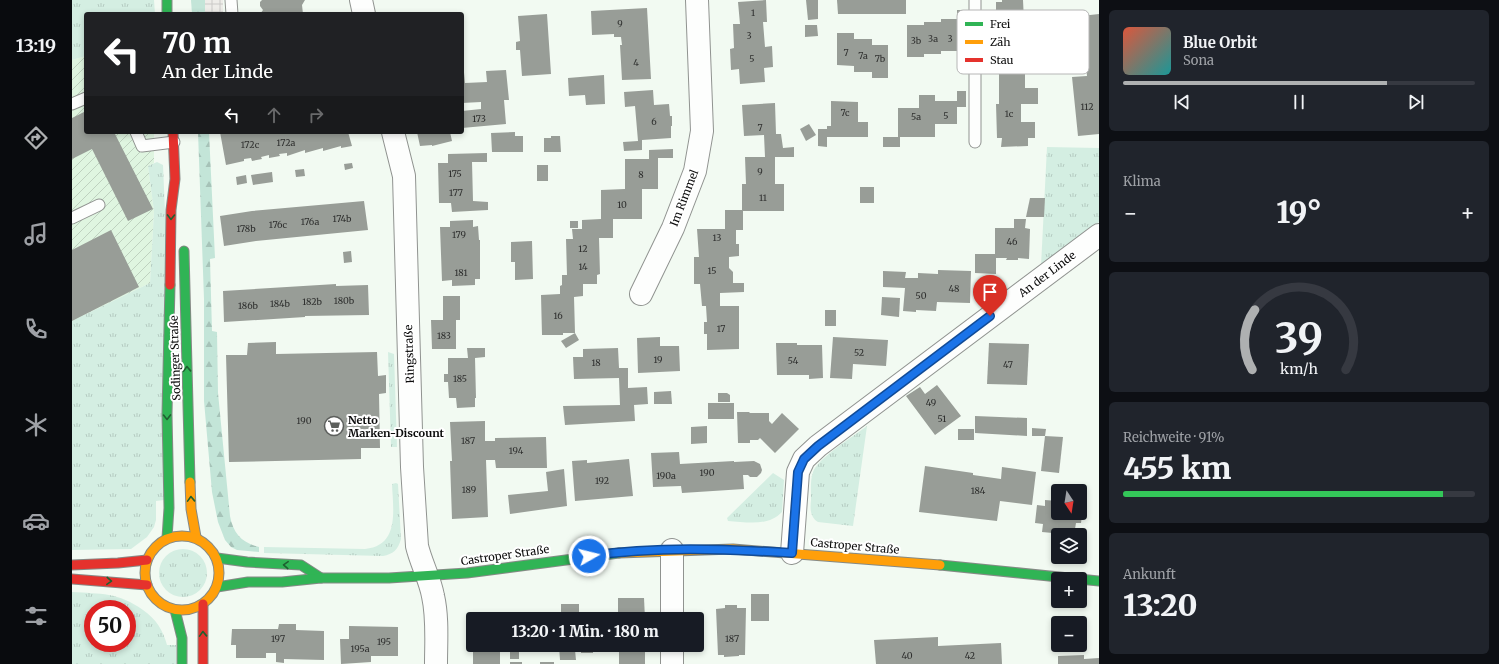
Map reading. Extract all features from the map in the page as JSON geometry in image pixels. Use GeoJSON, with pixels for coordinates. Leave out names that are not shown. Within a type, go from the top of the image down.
{"type":"FeatureCollection","features":[{"type":"Feature","properties":{"kind":"main road"},"geometry":{"type":"LineString","coordinates":[[167,0],[167,12]]}},
{"type":"Feature","properties":{"kind":"main road","name":"Sodinger Straße"},"geometry":{"type":"LineString","coordinates":[[167,538],[169,508],[167,414],[171,210],[175,179],[174,137]]}},
{"type":"Feature","properties":{"kind":"main road","name":"Sodinger Straße"},"geometry":{"type":"LineString","coordinates":[[175,179],[181,201]]}},
{"type":"Feature","properties":{"kind":"main road","name":"Sodinger Straße"},"geometry":{"type":"LineString","coordinates":[[184,240],[191,508],[196,537]]}},
{"type":"Feature","properties":{"kind":"main road"},"geometry":{"type":"LineString","coordinates":[[182,535],[196,537],[209,545],[217,558],[220,567],[220,577],[212,597],[202,604],[185,610],[175,610],[158,601],[151,594],[147,585],[145,573],[147,560],[159,543],[167,538],[182,535]]}},
{"type":"Feature","properties":{"kind":"main road","name":"Castroper Straße"},"geometry":{"type":"LineString","coordinates":[[217,587],[248,582],[282,582],[321,578],[389,578],[467,573],[611,553],[733,549],[964,567],[1099,581]]}},
{"type":"Feature","properties":{"kind":"main road"},"geometry":{"type":"LineString","coordinates":[[217,558],[247,562],[301,565],[321,578]]}},
{"type":"Feature","properties":{"kind":"main road"},"geometry":{"type":"LineString","coordinates":[[72,565],[147,560]]}},
{"type":"Feature","properties":{"kind":"main road"},"geometry":{"type":"LineString","coordinates":[[72,579],[147,585]]}},
{"type":"Feature","properties":{"kind":"main road"},"geometry":{"type":"LineString","coordinates":[[202,604],[203,664]]}},
{"type":"Feature","properties":{"kind":"main road"},"geometry":{"type":"LineString","coordinates":[[175,610],[182,638],[182,664]]}},
{"type":"Feature","properties":{"kind":"street"},"geometry":{"type":"LineString","coordinates":[[361,0],[364,12]]}},
{"type":"Feature","properties":{"kind":"street","name":"Im Rimmel"},"geometry":{"type":"LineString","coordinates":[[641,294],[673,228],[695,171],[702,131],[697,0]]}},
{"type":"Feature","properties":{"kind":"street","name":"Ringstraße"},"geometry":{"type":"LineString","coordinates":[[394,134],[404,176],[412,467],[417,546],[433,594],[436,664]]}},
{"type":"Feature","properties":{"kind":"street","name":"An der Linde"},"geometry":{"type":"LineString","coordinates":[[792,553],[798,472],[804,459],[818,446],[1099,234]]}},
{"type":"Feature","properties":{"kind":"street"},"geometry":{"type":"LineString","coordinates":[[672,550],[672,612]]}},
{"type":"Feature","properties":{"kind":"street"},"geometry":{"type":"LineString","coordinates":[[672,652],[672,664]]}},
{"type":"Feature","properties":{"kind":"lane"},"geometry":{"type":"LineString","coordinates":[[231,0],[232,12]]}},
{"type":"Feature","properties":{"kind":"lane"},"geometry":{"type":"LineString","coordinates":[[975,74],[975,142]]}},
{"type":"Feature","properties":{"kind":"lane"},"geometry":{"type":"LineString","coordinates":[[72,104],[84,99]]}},
{"type":"Feature","properties":{"kind":"lane"},"geometry":{"type":"LineString","coordinates":[[137,134],[142,146],[174,137]]}},
{"type":"Feature","properties":{"kind":"lane"},"geometry":{"type":"LineString","coordinates":[[72,218],[99,205]]}},
{"type":"Feature","properties":{"kind":"shaded area"},"geometry":{"type":"Polygon","coordinates":[[[205,0],[223,0],[223,12],[205,12],[205,0]]]}},
{"type":"Feature","properties":{"kind":"green space"},"geometry":{"type":"Polygon","coordinates":[[[72,0],[154,0],[155,12],[84,12],[84,57],[72,60],[72,0]]]}},
{"type":"Feature","properties":{"kind":"green space"},"geometry":{"type":"Polygon","coordinates":[[[191,0],[205,0],[205,12],[192,12],[191,0]]]}},
{"type":"Feature","properties":{"kind":"green space"},"geometry":{"type":"Polygon","coordinates":[[[84,57],[84,134],[154,134],[154,163],[148,166],[154,211],[150,283],[72,321],[72,60],[84,57]]]}},
{"type":"Feature","properties":{"kind":"green space"},"geometry":{"type":"Polygon","coordinates":[[[198,134],[209,134],[215,258],[210,259],[212,331],[217,332],[218,393],[230,516],[233,527],[239,536],[248,543],[259,547],[259,552],[237,550],[231,547],[225,540],[218,522],[212,492],[204,401],[204,299],[198,134]]]}},
{"type":"Feature","properties":{"kind":"green space"},"geometry":{"type":"Polygon","coordinates":[[[1047,147],[1099,148],[1099,222],[1041,266],[1047,147]]]}},
{"type":"Feature","properties":{"kind":"green space"},"geometry":{"type":"Polygon","coordinates":[[[157,162],[163,165],[166,236],[164,500],[156,501],[156,520],[154,527],[147,537],[131,549],[72,550],[72,321],[150,283],[154,211],[148,166],[157,162]]]}},
{"type":"Feature","properties":{"kind":"green space"},"geometry":{"type":"Polygon","coordinates":[[[388,352],[394,354],[397,447],[391,447],[388,352]]]}},
{"type":"Feature","properties":{"kind":"green space"},"geometry":{"type":"Polygon","coordinates":[[[867,426],[853,526],[818,522],[813,518],[811,510],[811,482],[816,466],[829,454],[867,426]]]}},
{"type":"Feature","properties":{"kind":"green space"},"geometry":{"type":"Polygon","coordinates":[[[773,473],[784,480],[782,512],[776,517],[764,522],[749,523],[728,521],[727,518],[773,473]]]}},
{"type":"Feature","properties":{"kind":"green space"},"geometry":{"type":"Polygon","coordinates":[[[392,484],[398,484],[401,539],[397,549],[392,553],[383,556],[264,553],[264,547],[365,549],[376,546],[384,541],[389,534],[392,525],[392,484]]]}},
{"type":"Feature","properties":{"kind":"green space"},"geometry":{"type":"Polygon","coordinates":[[[183,549],[192,551],[200,556],[205,564],[207,573],[205,582],[200,590],[192,595],[183,597],[174,595],[166,590],[161,582],[159,573],[161,564],[166,556],[174,551],[183,549]]]}},
{"type":"Feature","properties":{"kind":"green space"},"geometry":{"type":"Polygon","coordinates":[[[72,592],[109,595],[125,600],[84,600],[84,652],[136,652],[136,605],[148,613],[155,621],[163,634],[167,645],[176,645],[176,664],[72,664],[72,592]]]}},
{"type":"Feature","properties":{"kind":"building"},"geometry":{"type":"Polygon","coordinates":[[[262,0],[305,0],[302,5],[303,12],[262,12],[263,10],[260,6],[260,2],[262,0]]]}},
{"type":"Feature","properties":{"kind":"building"},"geometry":{"type":"Polygon","coordinates":[[[766,0],[767,22],[763,22],[765,47],[772,46],[773,67],[764,68],[765,82],[740,84],[739,69],[731,70],[730,49],[734,48],[733,24],[740,24],[738,2],[766,0]]]}},
{"type":"Feature","properties":{"kind":"building"},"geometry":{"type":"Polygon","coordinates":[[[806,0],[818,0],[818,19],[808,20],[806,0]]]}},
{"type":"Feature","properties":{"kind":"building"},"geometry":{"type":"Polygon","coordinates":[[[837,0],[906,0],[906,14],[838,14],[837,0]]]}},
{"type":"Feature","properties":{"kind":"building"},"geometry":{"type":"Polygon","coordinates":[[[1002,0],[1023,0],[1023,10],[996,10],[996,2],[1002,2],[1002,0]]]}},
{"type":"Feature","properties":{"kind":"building"},"geometry":{"type":"Polygon","coordinates":[[[647,8],[651,79],[622,80],[621,37],[614,37],[614,34],[592,35],[591,11],[647,8]]]}},
{"type":"Feature","properties":{"kind":"building"},"geometry":{"type":"Polygon","coordinates":[[[547,14],[551,74],[522,76],[520,50],[516,50],[516,42],[520,41],[518,16],[547,14]]]}},
{"type":"Feature","properties":{"kind":"building"},"geometry":{"type":"Polygon","coordinates":[[[1099,14],[1099,134],[1078,136],[1072,77],[1087,76],[1087,74],[1089,74],[1089,15],[1099,14]]]}},
{"type":"Feature","properties":{"kind":"building"},"geometry":{"type":"Polygon","coordinates":[[[941,19],[957,19],[957,51],[941,51],[941,54],[924,54],[924,57],[907,57],[907,25],[924,25],[924,22],[941,22],[941,19]]]}},
{"type":"Feature","properties":{"kind":"building"},"geometry":{"type":"Polygon","coordinates":[[[805,25],[817,25],[818,36],[805,37],[805,25]]]}},
{"type":"Feature","properties":{"kind":"building"},"geometry":{"type":"Polygon","coordinates":[[[837,33],[854,33],[854,39],[872,39],[872,45],[888,45],[888,78],[872,78],[872,72],[854,72],[854,66],[837,65],[837,33]]]}},
{"type":"Feature","properties":{"kind":"building"},"geometry":{"type":"Polygon","coordinates":[[[506,70],[509,100],[504,100],[506,124],[464,128],[464,111],[481,109],[481,102],[464,103],[464,72],[465,83],[487,82],[486,71],[506,70]]]}},
{"type":"Feature","properties":{"kind":"building"},"geometry":{"type":"Polygon","coordinates":[[[999,74],[1025,74],[1025,88],[1038,88],[1038,104],[1021,104],[1021,122],[1035,122],[1035,138],[1028,138],[1028,146],[1001,147],[1002,138],[997,138],[996,104],[999,104],[999,74]]]}},
{"type":"Feature","properties":{"kind":"building"},"geometry":{"type":"Polygon","coordinates":[[[604,75],[605,104],[586,105],[585,95],[569,96],[568,78],[604,75]]]}},
{"type":"Feature","properties":{"kind":"building"},"geometry":{"type":"Polygon","coordinates":[[[653,90],[654,105],[669,104],[670,116],[672,116],[671,138],[642,140],[642,150],[624,151],[623,142],[638,141],[635,106],[625,107],[624,92],[653,90]]]}},
{"type":"Feature","properties":{"kind":"building"},"geometry":{"type":"Polygon","coordinates":[[[957,91],[966,91],[966,107],[957,107],[957,124],[935,124],[935,137],[900,137],[900,147],[883,147],[883,137],[898,137],[898,108],[919,108],[919,95],[935,95],[935,101],[957,101],[957,91]]]}},
{"type":"Feature","properties":{"kind":"building"},"geometry":{"type":"Polygon","coordinates":[[[831,101],[858,102],[858,122],[868,122],[868,137],[827,137],[827,147],[818,146],[818,129],[827,129],[827,126],[831,126],[831,101]]]}},
{"type":"Feature","properties":{"kind":"building"},"geometry":{"type":"Polygon","coordinates":[[[775,103],[776,134],[781,134],[783,148],[794,147],[794,157],[775,157],[775,184],[784,184],[784,211],[743,211],[743,230],[736,230],[736,244],[739,244],[739,256],[729,257],[729,268],[733,272],[733,283],[744,283],[744,292],[720,293],[720,306],[739,306],[739,349],[707,350],[707,334],[704,334],[704,322],[707,322],[706,306],[702,306],[700,284],[694,284],[694,257],[699,257],[697,229],[725,229],[725,210],[742,210],[742,184],[746,184],[745,157],[765,157],[764,135],[744,136],[742,105],[775,103]]]}},
{"type":"Feature","properties":{"kind":"building"},"geometry":{"type":"Polygon","coordinates":[[[84,112],[84,134],[115,134],[153,209],[128,221],[92,149],[72,159],[72,118],[84,112]]]}},
{"type":"Feature","properties":{"kind":"building"},"geometry":{"type":"Polygon","coordinates":[[[809,124],[816,135],[806,141],[800,129],[809,124]]]}},
{"type":"Feature","properties":{"kind":"building"},"geometry":{"type":"Polygon","coordinates":[[[515,132],[515,136],[523,136],[523,152],[492,152],[491,133],[515,132]]]}},
{"type":"Feature","properties":{"kind":"building"},"geometry":{"type":"Polygon","coordinates":[[[220,134],[349,134],[352,146],[341,148],[341,146],[323,151],[323,148],[305,153],[305,150],[287,156],[287,153],[269,158],[269,155],[261,157],[262,159],[252,161],[251,158],[244,159],[244,161],[226,165],[220,134]]]}},
{"type":"Feature","properties":{"kind":"building"},"geometry":{"type":"Polygon","coordinates":[[[417,134],[450,134],[452,141],[432,146],[420,146],[417,134]]]}},
{"type":"Feature","properties":{"kind":"building"},"geometry":{"type":"Polygon","coordinates":[[[551,136],[560,136],[561,152],[544,152],[544,138],[551,138],[551,136]]]}},
{"type":"Feature","properties":{"kind":"building"},"geometry":{"type":"Polygon","coordinates":[[[673,149],[673,158],[658,158],[658,189],[642,189],[642,219],[613,219],[613,238],[599,238],[600,274],[597,275],[597,284],[583,284],[583,296],[574,297],[575,333],[563,333],[563,335],[542,335],[541,295],[560,294],[562,275],[567,275],[566,239],[573,239],[572,229],[582,229],[582,220],[601,219],[601,190],[625,189],[625,159],[649,159],[649,150],[673,149]]]}},
{"type":"Feature","properties":{"kind":"building"},"geometry":{"type":"Polygon","coordinates":[[[487,153],[487,162],[472,162],[473,201],[488,202],[488,210],[452,212],[451,203],[439,203],[438,163],[448,163],[448,154],[487,153]]]}},
{"type":"Feature","properties":{"kind":"building"},"geometry":{"type":"Polygon","coordinates":[[[352,163],[353,168],[345,170],[344,164],[352,163]]]}},
{"type":"Feature","properties":{"kind":"building"},"geometry":{"type":"Polygon","coordinates":[[[537,165],[548,165],[548,181],[537,181],[537,165]]]}},
{"type":"Feature","properties":{"kind":"building"},"geometry":{"type":"Polygon","coordinates":[[[304,169],[305,176],[296,177],[295,170],[304,169]]]}},
{"type":"Feature","properties":{"kind":"building"},"geometry":{"type":"Polygon","coordinates":[[[272,172],[273,182],[253,185],[251,175],[272,172]]]}},
{"type":"Feature","properties":{"kind":"building"},"geometry":{"type":"Polygon","coordinates":[[[246,175],[247,183],[237,185],[236,177],[246,175]]]}},
{"type":"Feature","properties":{"kind":"building"},"geometry":{"type":"Polygon","coordinates":[[[860,187],[874,187],[874,203],[860,203],[860,187]]]}},
{"type":"Feature","properties":{"kind":"building"},"geometry":{"type":"Polygon","coordinates":[[[1030,198],[1045,198],[1044,217],[1026,217],[1030,198]]]}},
{"type":"Feature","properties":{"kind":"building"},"geometry":{"type":"Polygon","coordinates":[[[364,201],[368,230],[256,241],[224,246],[220,216],[252,211],[364,201]]]}},
{"type":"Feature","properties":{"kind":"building"},"geometry":{"type":"Polygon","coordinates":[[[1014,219],[1026,219],[1025,228],[1030,229],[1029,259],[1018,258],[1018,260],[1006,260],[1007,258],[996,258],[996,274],[975,273],[975,254],[995,254],[995,228],[1014,228],[1014,219]]]}},
{"type":"Feature","properties":{"kind":"building"},"geometry":{"type":"Polygon","coordinates":[[[473,220],[473,227],[478,226],[480,240],[480,279],[475,279],[475,285],[452,286],[452,280],[442,281],[440,227],[450,227],[450,221],[473,220]]]}},
{"type":"Feature","properties":{"kind":"building"},"geometry":{"type":"Polygon","coordinates":[[[570,221],[578,221],[578,228],[570,228],[570,221]]]}},
{"type":"Feature","properties":{"kind":"building"},"geometry":{"type":"Polygon","coordinates":[[[111,230],[139,287],[72,321],[72,250],[111,230]]]}},
{"type":"Feature","properties":{"kind":"building"},"geometry":{"type":"Polygon","coordinates":[[[532,241],[533,279],[515,280],[515,262],[511,262],[511,242],[532,241]]]}},
{"type":"Feature","properties":{"kind":"building"},"geometry":{"type":"Polygon","coordinates":[[[351,251],[352,262],[344,263],[343,252],[351,251]]]}},
{"type":"Feature","properties":{"kind":"building"},"geometry":{"type":"Polygon","coordinates":[[[938,270],[971,271],[970,303],[937,302],[936,311],[903,311],[905,288],[883,287],[883,271],[906,272],[905,278],[918,278],[918,273],[938,274],[938,270]]]}},
{"type":"Feature","properties":{"kind":"building"},"geometry":{"type":"Polygon","coordinates":[[[336,284],[336,286],[368,285],[369,315],[305,316],[224,322],[223,291],[336,284]]]}},
{"type":"Feature","properties":{"kind":"building"},"geometry":{"type":"Polygon","coordinates":[[[443,296],[460,296],[460,320],[456,320],[456,349],[432,349],[431,320],[443,320],[443,296]]]}},
{"type":"Feature","properties":{"kind":"building"},"geometry":{"type":"Polygon","coordinates":[[[882,297],[900,298],[899,317],[881,315],[882,297]]]}},
{"type":"Feature","properties":{"kind":"building"},"geometry":{"type":"Polygon","coordinates":[[[825,310],[836,310],[836,326],[825,326],[825,310]]]}},
{"type":"Feature","properties":{"kind":"building"},"geometry":{"type":"Polygon","coordinates":[[[575,333],[579,340],[566,348],[561,341],[575,333]]]}},
{"type":"Feature","properties":{"kind":"building"},"geometry":{"type":"Polygon","coordinates":[[[660,337],[660,346],[679,346],[680,371],[638,373],[637,338],[660,337]]]}},
{"type":"Feature","properties":{"kind":"building"},"geometry":{"type":"Polygon","coordinates":[[[833,337],[888,340],[886,366],[853,364],[852,379],[830,378],[833,337]]]}},
{"type":"Feature","properties":{"kind":"building"},"geometry":{"type":"Polygon","coordinates":[[[276,342],[276,354],[377,352],[378,376],[386,375],[386,393],[379,394],[380,448],[361,448],[361,459],[229,462],[226,355],[247,355],[248,343],[276,342]]]}},
{"type":"Feature","properties":{"kind":"building"},"geometry":{"type":"Polygon","coordinates":[[[776,343],[822,345],[823,378],[809,379],[809,375],[777,375],[776,343]]]}},
{"type":"Feature","properties":{"kind":"building"},"geometry":{"type":"Polygon","coordinates":[[[989,343],[1029,344],[1027,385],[987,384],[989,343]]]}},
{"type":"Feature","properties":{"kind":"building"},"geometry":{"type":"Polygon","coordinates":[[[467,348],[485,348],[485,357],[475,358],[475,407],[457,408],[456,398],[449,398],[448,382],[444,382],[444,374],[448,374],[448,358],[468,358],[467,348]]]}},
{"type":"Feature","properties":{"kind":"building"},"geometry":{"type":"Polygon","coordinates":[[[618,348],[619,368],[628,368],[628,388],[647,387],[648,404],[634,405],[635,421],[565,425],[563,406],[620,405],[619,378],[574,379],[573,357],[583,357],[583,349],[618,348]]]}},
{"type":"Feature","properties":{"kind":"building"},"geometry":{"type":"Polygon","coordinates":[[[937,385],[961,416],[935,435],[906,396],[920,387],[925,394],[937,385]]]}},
{"type":"Feature","properties":{"kind":"building"},"geometry":{"type":"Polygon","coordinates":[[[671,391],[672,404],[654,404],[654,392],[671,391]]]}},
{"type":"Feature","properties":{"kind":"building"},"geometry":{"type":"Polygon","coordinates":[[[718,393],[727,393],[730,395],[730,402],[718,402],[718,393]]]}},
{"type":"Feature","properties":{"kind":"building"},"geometry":{"type":"Polygon","coordinates":[[[708,403],[734,403],[734,419],[708,419],[708,403]]]}},
{"type":"Feature","properties":{"kind":"building"},"geometry":{"type":"Polygon","coordinates":[[[737,412],[769,413],[769,421],[772,424],[782,413],[799,429],[775,453],[760,438],[758,440],[750,440],[750,443],[738,443],[737,412]]]}},
{"type":"Feature","properties":{"kind":"building"},"geometry":{"type":"Polygon","coordinates":[[[975,416],[1027,418],[1027,436],[975,433],[975,416]]]}},
{"type":"Feature","properties":{"kind":"building"},"geometry":{"type":"Polygon","coordinates":[[[485,421],[485,441],[495,441],[495,438],[546,437],[547,468],[496,468],[495,460],[486,460],[488,517],[452,519],[450,422],[485,421]]]}},
{"type":"Feature","properties":{"kind":"building"},"geometry":{"type":"Polygon","coordinates":[[[707,426],[707,443],[691,444],[691,427],[707,426]]]}},
{"type":"Feature","properties":{"kind":"building"},"geometry":{"type":"Polygon","coordinates":[[[1032,428],[1046,429],[1045,436],[1032,436],[1032,428]]]}},
{"type":"Feature","properties":{"kind":"building"},"geometry":{"type":"Polygon","coordinates":[[[958,429],[974,429],[974,440],[958,440],[958,429]]]}},
{"type":"Feature","properties":{"kind":"building"},"geometry":{"type":"Polygon","coordinates":[[[1045,436],[1063,437],[1059,473],[1041,471],[1045,436]]]}},
{"type":"Feature","properties":{"kind":"building"},"geometry":{"type":"Polygon","coordinates":[[[679,452],[680,464],[754,461],[760,464],[762,470],[757,477],[743,475],[744,489],[682,493],[681,486],[653,487],[651,453],[679,452]]]}},
{"type":"Feature","properties":{"kind":"building"},"geometry":{"type":"Polygon","coordinates":[[[629,459],[633,496],[575,501],[572,461],[587,460],[587,463],[629,459]]]}},
{"type":"Feature","properties":{"kind":"building"},"geometry":{"type":"Polygon","coordinates":[[[925,466],[1001,479],[1002,467],[1036,472],[1032,505],[1000,501],[997,521],[919,512],[925,466]]]}},
{"type":"Feature","properties":{"kind":"building"},"geometry":{"type":"Polygon","coordinates":[[[564,469],[567,506],[510,514],[508,495],[548,491],[546,472],[564,469]]]}},
{"type":"Feature","properties":{"kind":"building"},"geometry":{"type":"Polygon","coordinates":[[[1045,500],[1051,500],[1051,520],[1081,520],[1081,523],[1076,523],[1075,528],[1051,528],[1051,533],[1042,532],[1043,524],[1035,523],[1037,505],[1045,506],[1045,500]]]}},
{"type":"Feature","properties":{"kind":"building"},"geometry":{"type":"Polygon","coordinates":[[[751,594],[769,594],[769,621],[751,621],[751,594]]]}},
{"type":"Feature","properties":{"kind":"building"},"geometry":{"type":"Polygon","coordinates":[[[618,598],[644,598],[645,612],[618,612],[618,598]]]}},
{"type":"Feature","properties":{"kind":"building"},"geometry":{"type":"Polygon","coordinates":[[[561,604],[579,604],[579,612],[561,612],[561,604]]]}},
{"type":"Feature","properties":{"kind":"building"},"geometry":{"type":"Polygon","coordinates":[[[725,605],[737,605],[737,608],[746,608],[745,655],[724,657],[724,655],[718,655],[716,609],[725,608],[725,605]]]}},
{"type":"Feature","properties":{"kind":"building"},"geometry":{"type":"Polygon","coordinates":[[[279,624],[296,624],[296,630],[324,631],[324,660],[284,659],[284,663],[276,662],[276,653],[266,653],[266,658],[236,658],[236,645],[231,645],[232,629],[278,629],[279,624]]]}},
{"type":"Feature","properties":{"kind":"building"},"geometry":{"type":"Polygon","coordinates":[[[349,626],[398,627],[398,656],[371,656],[371,662],[341,664],[340,639],[349,639],[349,626]]]}},
{"type":"Feature","properties":{"kind":"building"},"geometry":{"type":"Polygon","coordinates":[[[938,637],[938,646],[1001,643],[1002,664],[876,664],[874,640],[938,637]]]}},
{"type":"Feature","properties":{"kind":"building"},"geometry":{"type":"Polygon","coordinates":[[[473,652],[500,652],[500,664],[473,664],[473,652]]]}},
{"type":"Feature","properties":{"kind":"building"},"geometry":{"type":"Polygon","coordinates":[[[510,652],[519,652],[519,659],[510,659],[510,652]]]}},
{"type":"Feature","properties":{"kind":"building"},"geometry":{"type":"Polygon","coordinates":[[[559,652],[575,652],[576,660],[560,660],[559,652]]]}},
{"type":"Feature","properties":{"kind":"building"},"geometry":{"type":"Polygon","coordinates":[[[581,652],[593,652],[593,653],[581,652]]]}},
{"type":"Feature","properties":{"kind":"building"},"geometry":{"type":"Polygon","coordinates":[[[619,652],[645,652],[645,664],[619,664],[619,652]]]}},
{"type":"Feature","properties":{"kind":"building"},"geometry":{"type":"Polygon","coordinates":[[[1084,655],[1084,659],[1099,658],[1099,664],[1058,664],[1058,656],[1084,655]]]}},
{"type":"Feature","properties":{"kind":"building"},"geometry":{"type":"Polygon","coordinates":[[[510,662],[522,662],[522,664],[510,664],[510,662]]]}},
{"type":"Feature","properties":{"kind":"building"},"geometry":{"type":"Polygon","coordinates":[[[540,662],[554,662],[554,664],[540,664],[540,662]]]}},
{"type":"Feature","properties":{"kind":"traffic: fast"},"geometry":{"type":"LineString","coordinates":[[167,0],[167,12]]}},
{"type":"Feature","properties":{"kind":"traffic: fast"},"geometry":{"type":"LineString","coordinates":[[184,251],[190,482]]}},
{"type":"Feature","properties":{"kind":"traffic: fast"},"geometry":{"type":"LineString","coordinates":[[167,538],[169,508],[167,414],[170,285]]}},
{"type":"Feature","properties":{"kind":"traffic: fast"},"geometry":{"type":"LineString","coordinates":[[217,587],[248,582],[282,582],[321,578],[389,578],[467,573],[619,553]]}},
{"type":"Feature","properties":{"kind":"traffic: fast"},"geometry":{"type":"LineString","coordinates":[[217,558],[247,562],[301,565],[321,578]]}},
{"type":"Feature","properties":{"kind":"traffic: fast"},"geometry":{"type":"LineString","coordinates":[[940,565],[1099,581]]}},
{"type":"Feature","properties":{"kind":"traffic: fast"},"geometry":{"type":"LineString","coordinates":[[175,610],[182,638],[182,664]]}},
{"type":"Feature","properties":{"kind":"traffic: slow"},"geometry":{"type":"LineString","coordinates":[[190,482],[191,509],[196,537]]}},
{"type":"Feature","properties":{"kind":"traffic: slow"},"geometry":{"type":"LineString","coordinates":[[175,536],[189,536],[203,542],[213,552],[219,566],[219,573],[217,587],[213,594],[203,604],[189,610],[175,610],[161,604],[151,594],[145,580],[145,566],[151,552],[161,542],[175,536]]}},
{"type":"Feature","properties":{"kind":"traffic: slow"},"geometry":{"type":"LineString","coordinates":[[619,553],[733,549],[940,565]]}},
{"type":"Feature","properties":{"kind":"traffic: jam"},"geometry":{"type":"LineString","coordinates":[[170,285],[171,210],[175,179],[173,134]]}},
{"type":"Feature","properties":{"kind":"traffic: jam"},"geometry":{"type":"LineString","coordinates":[[72,565],[147,560]]}},
{"type":"Feature","properties":{"kind":"traffic: jam"},"geometry":{"type":"LineString","coordinates":[[72,579],[147,585]]}},
{"type":"Feature","properties":{"kind":"traffic: jam"},"geometry":{"type":"LineString","coordinates":[[203,604],[203,664]]}},
{"type":"Feature","properties":{"kind":"place","name":"Netto Marken-Discount"},"geometry":{"type":"Point","coordinates":[334,426]}},
{"type":"Feature","properties":{"kind":"route"},"geometry":{"type":"LineString","coordinates":[[589,556],[611,553],[672,550],[733,549],[792,553],[798,472],[804,459],[818,446],[990,316]]}}]}
